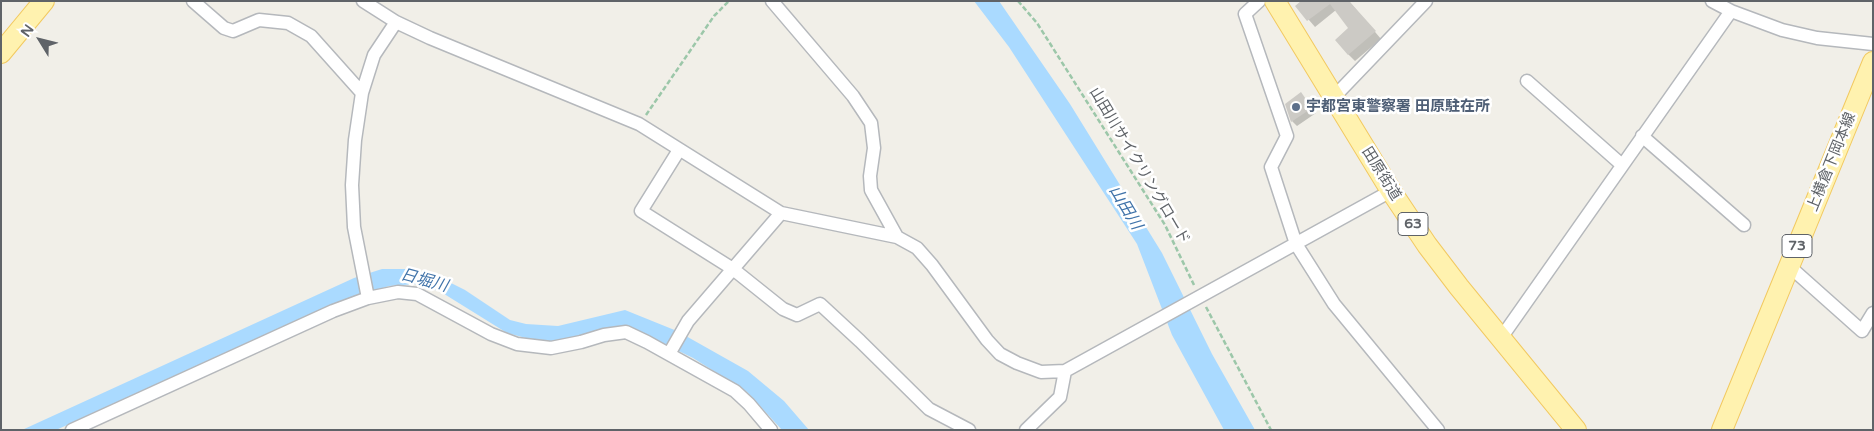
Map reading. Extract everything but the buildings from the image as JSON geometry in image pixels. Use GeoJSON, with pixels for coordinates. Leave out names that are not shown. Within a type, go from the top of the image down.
{"type":"FeatureCollection","features":[{"type":"Feature","properties":{"kind":"main road"},"geometry":{"type":"LineString","coordinates":[[3,48],[44,1]]}},
{"type":"Feature","properties":{"kind":"main road","name":"田原街道"},"geometry":{"type":"LineString","coordinates":[[1275,1],[1391,191],[1442,266],[1576,430]]}},
{"type":"Feature","properties":{"kind":"main road","name":"上横倉下岡本線"},"geometry":{"type":"LineString","coordinates":[[1722,430],[1873,62]]}},
{"type":"Feature","properties":{"kind":"street"},"geometry":{"type":"LineString","coordinates":[[193,1],[224,28],[233,31],[259,20],[288,23],[312,36],[362,93]]}},
{"type":"Feature","properties":{"kind":"street"},"geometry":{"type":"LineString","coordinates":[[363,1],[396,22],[430,38],[639,124],[781,213],[897,237],[917,248],[932,264],[987,340],[1000,354],[1041,372],[1065,371],[1391,191]]}},
{"type":"Feature","properties":{"kind":"street"},"geometry":{"type":"LineString","coordinates":[[772,1],[853,96],[870,122],[874,148],[870,176],[872,190],[897,237]]}},
{"type":"Feature","properties":{"kind":"street"},"geometry":{"type":"LineString","coordinates":[[1259,1],[1245,14],[1286,136],[1271,167],[1296,244],[1334,304],[1438,430]]}},
{"type":"Feature","properties":{"kind":"street"},"geometry":{"type":"LineString","coordinates":[[1334,98],[1426,1]]}},
{"type":"Feature","properties":{"kind":"street"},"geometry":{"type":"LineString","coordinates":[[1712,1],[1731,11],[1782,30],[1817,38],[1873,44]]}},
{"type":"Feature","properties":{"kind":"street"},"geometry":{"type":"LineString","coordinates":[[1501,338],[1731,11]]}},
{"type":"Feature","properties":{"kind":"street"},"geometry":{"type":"LineString","coordinates":[[368,298],[354,227],[352,185],[355,140],[362,93],[374,55],[396,22]]}},
{"type":"Feature","properties":{"kind":"street"},"geometry":{"type":"LineString","coordinates":[[1527,82],[1622,165]]}},
{"type":"Feature","properties":{"kind":"street"},"geometry":{"type":"LineString","coordinates":[[1642,136],[1744,225]]}},
{"type":"Feature","properties":{"kind":"street"},"geometry":{"type":"LineString","coordinates":[[679,150],[640,211],[733,269],[783,309],[797,315],[820,304],[928,409],[968,430]]}},
{"type":"Feature","properties":{"kind":"street"},"geometry":{"type":"LineString","coordinates":[[669,354],[688,321],[781,213]]}},
{"type":"Feature","properties":{"kind":"street"},"geometry":{"type":"LineString","coordinates":[[1789,266],[1862,331],[1873,313]]}},
{"type":"Feature","properties":{"kind":"street"},"geometry":{"type":"LineString","coordinates":[[72,430],[333,311],[368,298],[398,292],[417,294],[492,334],[517,344],[551,348],[582,342],[604,335],[626,332],[735,391],[771,430]]}},
{"type":"Feature","properties":{"kind":"street"},"geometry":{"type":"LineString","coordinates":[[1026,430],[1060,397],[1065,371]]}},
{"type":"Feature","properties":{"kind":"path"},"geometry":{"type":"LineString","coordinates":[[639,124],[714,16],[729,1]]}},
{"type":"Feature","properties":{"kind":"path","name":"山田川サイクリングロード"},"geometry":{"type":"LineString","coordinates":[[1018,1],[1037,23],[1166,225],[1200,296],[1271,430]]}},
{"type":"Feature","properties":{"kind":"water","name":"山田川"},"geometry":{"type":"Polygon","coordinates":[[[974,1],[999,1],[1070,104],[1162,253],[1212,354],[1255,430],[1224,430],[1172,335],[1137,244],[1009,47],[974,1]]]}},
{"type":"Feature","properties":{"kind":"water","name":"日堀川"},"geometry":{"type":"Polygon","coordinates":[[[382,269],[410,269],[441,278],[465,290],[510,320],[526,324],[558,326],[625,310],[677,331],[748,371],[784,401],[809,430],[782,430],[747,392],[693,358],[646,335],[570,343],[541,342],[507,333],[441,292],[417,284],[389,286],[341,302],[56,430],[22,430],[354,278],[382,269]]]}},
{"type":"Feature","properties":{"kind":"place","name":"宇都宮東警察署 田原駐在所"},"geometry":{"type":"Point","coordinates":[1296,107]}}]}
